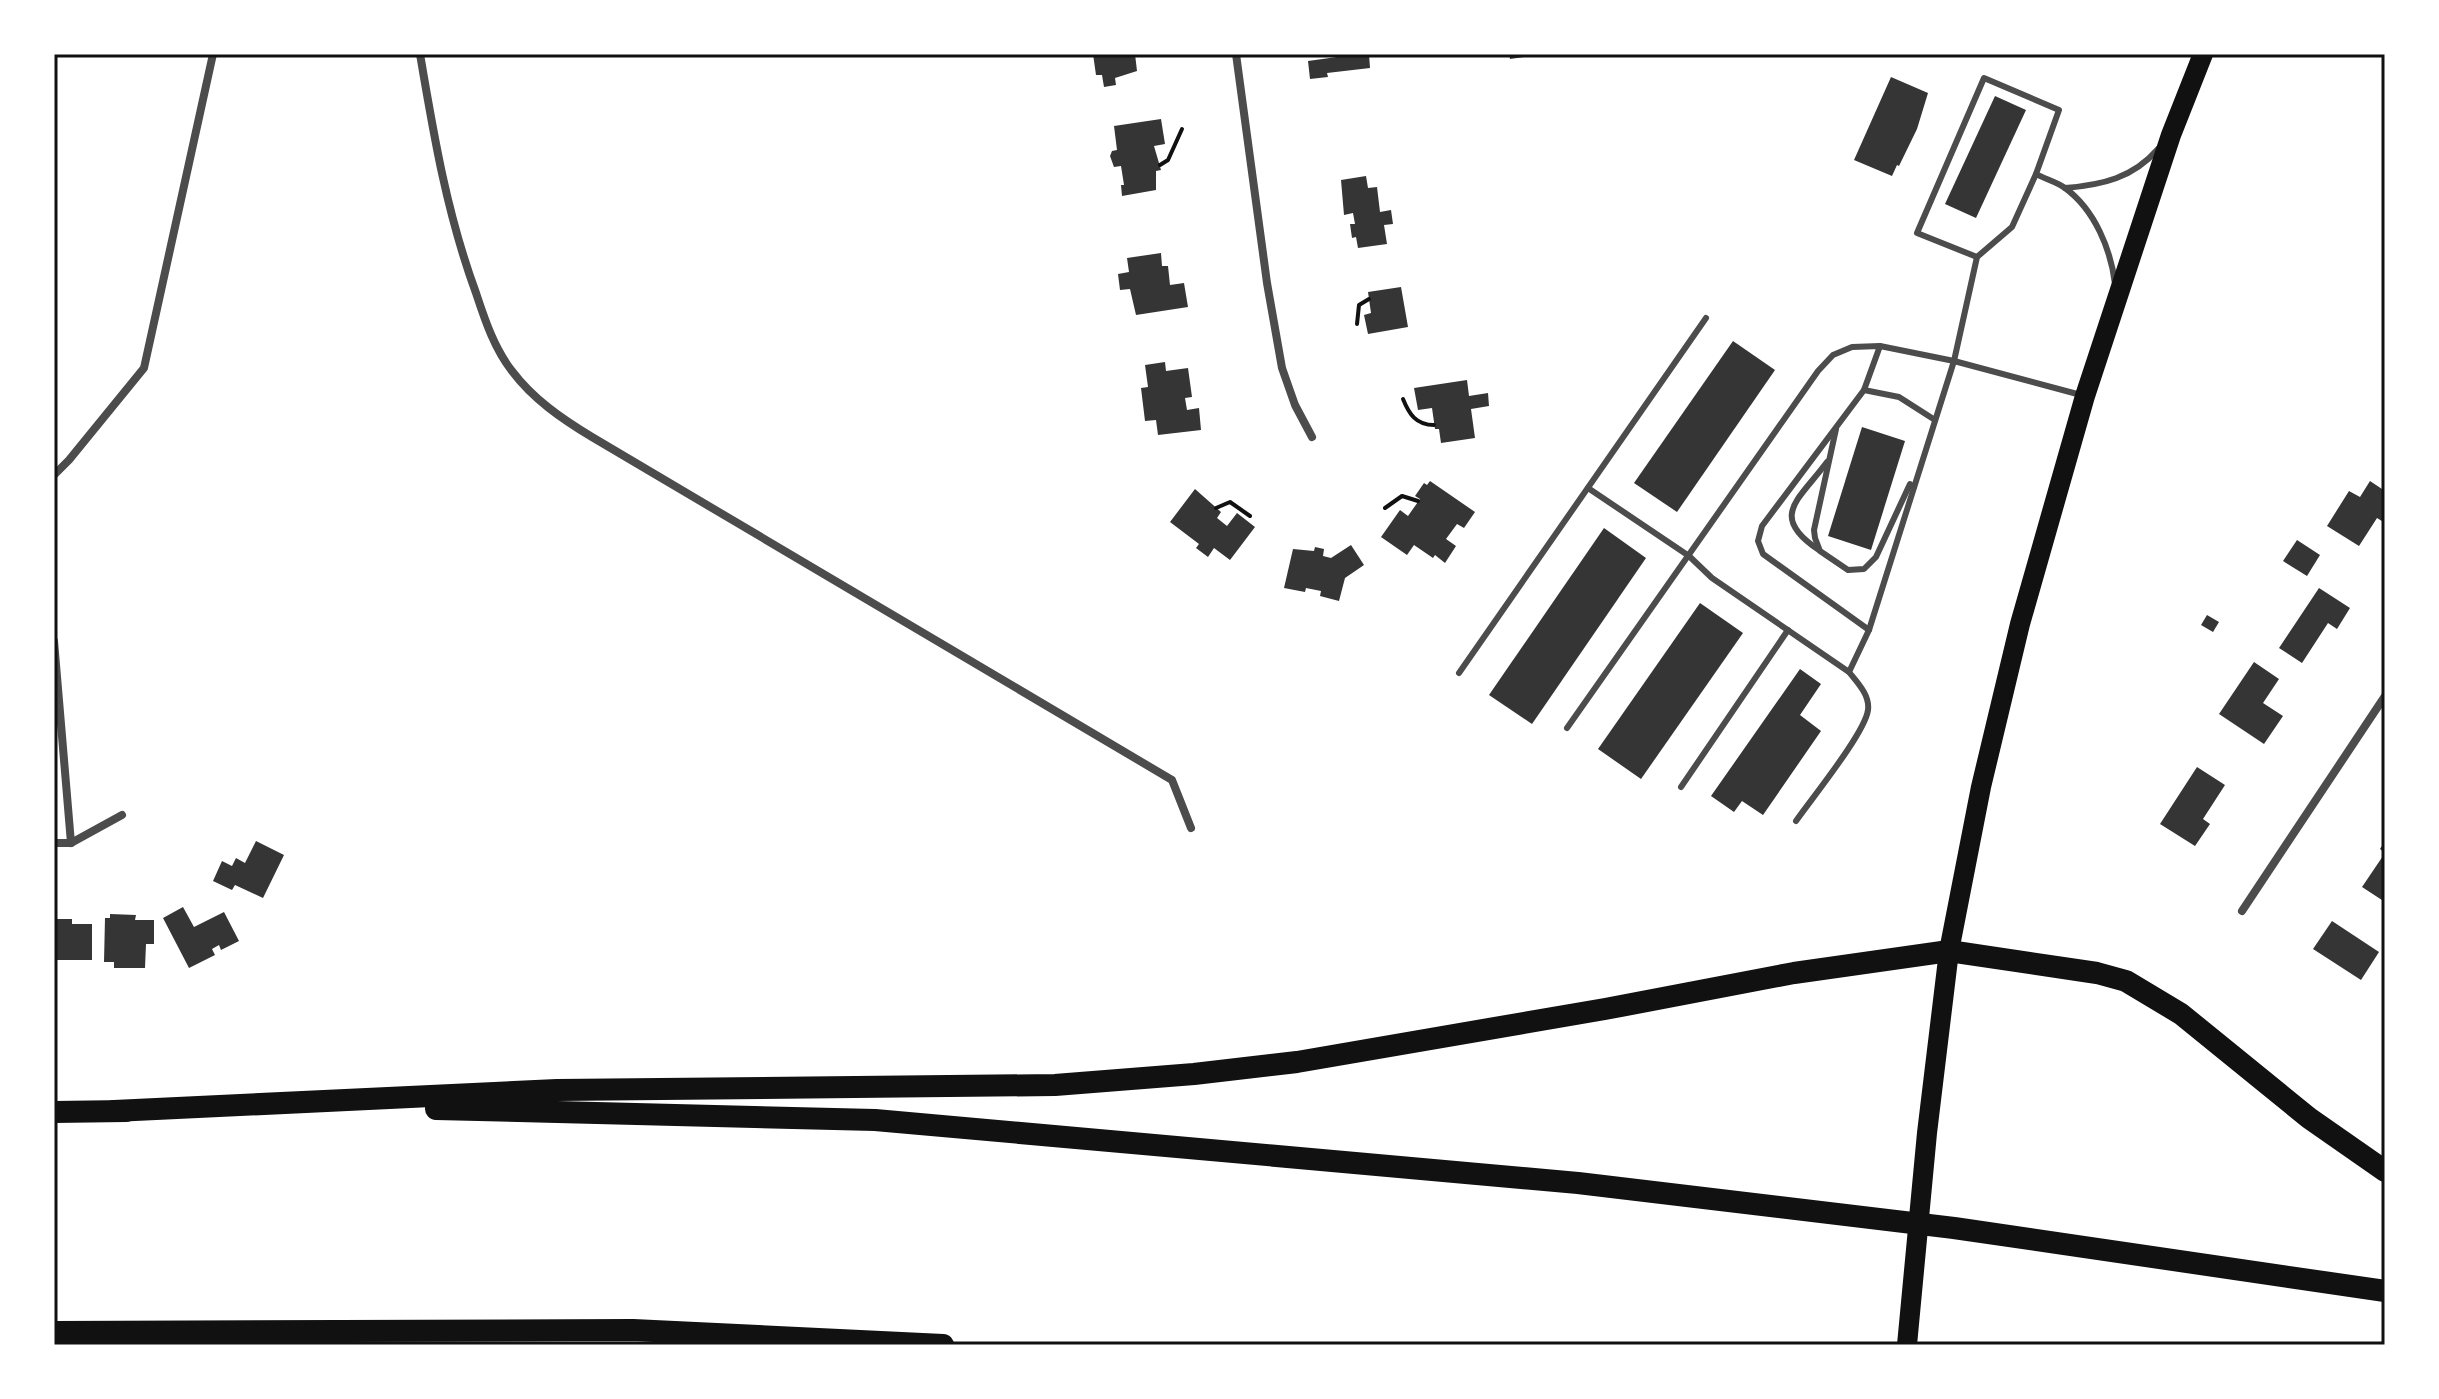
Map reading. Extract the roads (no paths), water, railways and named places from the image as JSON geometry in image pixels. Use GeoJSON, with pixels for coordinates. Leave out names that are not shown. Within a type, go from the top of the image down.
{"type":"FeatureCollection","features":[{"type":"Feature","properties":{"kind":"highway"},"geometry":{"type":"LineString","coordinates":[[114,1111],[557,1090],[1055,1085],[1179,1076],[1297,1062],[1794,973],[1949,951],[2097,973],[2126,981],[2181,1014],[2309,1118],[2385,1171]]}},
{"type":"Feature","properties":{"kind":"highway"},"geometry":{"type":"LineString","coordinates":[[54,1112],[412,1109],[891,1122],[1578,1183],[1954,1228],[2385,1291]]}},
{"type":"Feature","properties":{"kind":"highway"},"geometry":{"type":"LineString","coordinates":[[54,1332],[633,1330],[943,1345]]}},
{"type":"Feature","properties":{"kind":"highway"},"geometry":{"type":"LineString","coordinates":[[54,1341],[126,1345]]}},
{"type":"Feature","properties":{"kind":"main road"},"geometry":{"type":"LineString","coordinates":[[1907,1345],[1927,1133],[1949,951],[1981,787],[2020,624],[2085,396],[2171,135],[2203,54]]}},
{"type":"Feature","properties":{"kind":"street"},"geometry":{"type":"LineString","coordinates":[[54,475],[144,368],[213,54]]}},
{"type":"Feature","properties":{"kind":"street"},"geometry":{"type":"LineString","coordinates":[[420,54],[439,169],[457,239],[492,339],[512,371],[531,392],[556,415],[592,437],[1172,780],[1191,828]]}},
{"type":"Feature","properties":{"kind":"street"},"geometry":{"type":"LineString","coordinates":[[1236,54],[1267,283],[1282,368],[1295,405],[1312,437]]}},
{"type":"Feature","properties":{"kind":"street"},"geometry":{"type":"LineString","coordinates":[[54,641],[71,843]]}},
{"type":"Feature","properties":{"kind":"street"},"geometry":{"type":"LineString","coordinates":[[2242,911],[2385,696]]}},
{"type":"Feature","properties":{"kind":"street"},"geometry":{"type":"LineString","coordinates":[[54,843],[71,843],[122,815]]}},
{"type":"Feature","properties":{"kind":"lane"},"geometry":{"type":"LineString","coordinates":[[1849,672],[1869,630],[1954,361],[1977,257],[2012,227],[2036,174],[2059,110],[1984,78],[1917,233],[1977,257]]}},
{"type":"Feature","properties":{"kind":"lane"},"geometry":{"type":"LineString","coordinates":[[2065,188],[2122,178],[2146,163],[2171,135]]}},
{"type":"Feature","properties":{"kind":"lane"},"geometry":{"type":"LineString","coordinates":[[2036,174],[2065,188],[2085,208],[2101,233],[2112,263],[2116,300]]}},
{"type":"Feature","properties":{"kind":"lane"},"geometry":{"type":"LineString","coordinates":[[1459,673],[1706,318]]}},
{"type":"Feature","properties":{"kind":"lane"},"geometry":{"type":"LineString","coordinates":[[1869,630],[1763,554],[1758,541],[1762,526],[1864,390],[1880,346]]}},
{"type":"Feature","properties":{"kind":"lane"},"geometry":{"type":"LineString","coordinates":[[1567,728],[1818,371],[1833,355],[1852,347],[1880,346],[1954,361],[2085,396]]}},
{"type":"Feature","properties":{"kind":"lane"},"geometry":{"type":"LineString","coordinates":[[1864,390],[1899,397],[1935,420]]}},
{"type":"Feature","properties":{"kind":"lane"},"geometry":{"type":"LineString","coordinates":[[1820,551],[1814,530],[1837,426]]}},
{"type":"Feature","properties":{"kind":"lane"},"geometry":{"type":"LineString","coordinates":[[1829,460],[1792,508],[1790,518],[1800,537],[1848,570],[1860,570],[1870,564],[1920,464]]}},
{"type":"Feature","properties":{"kind":"lane"},"geometry":{"type":"LineString","coordinates":[[1588,488],[1689,556],[1712,578],[1849,672],[1863,689],[1868,707],[1862,727],[1796,821]]}},
{"type":"Feature","properties":{"kind":"lane"},"geometry":{"type":"LineString","coordinates":[[1681,787],[1788,630]]}}]}
